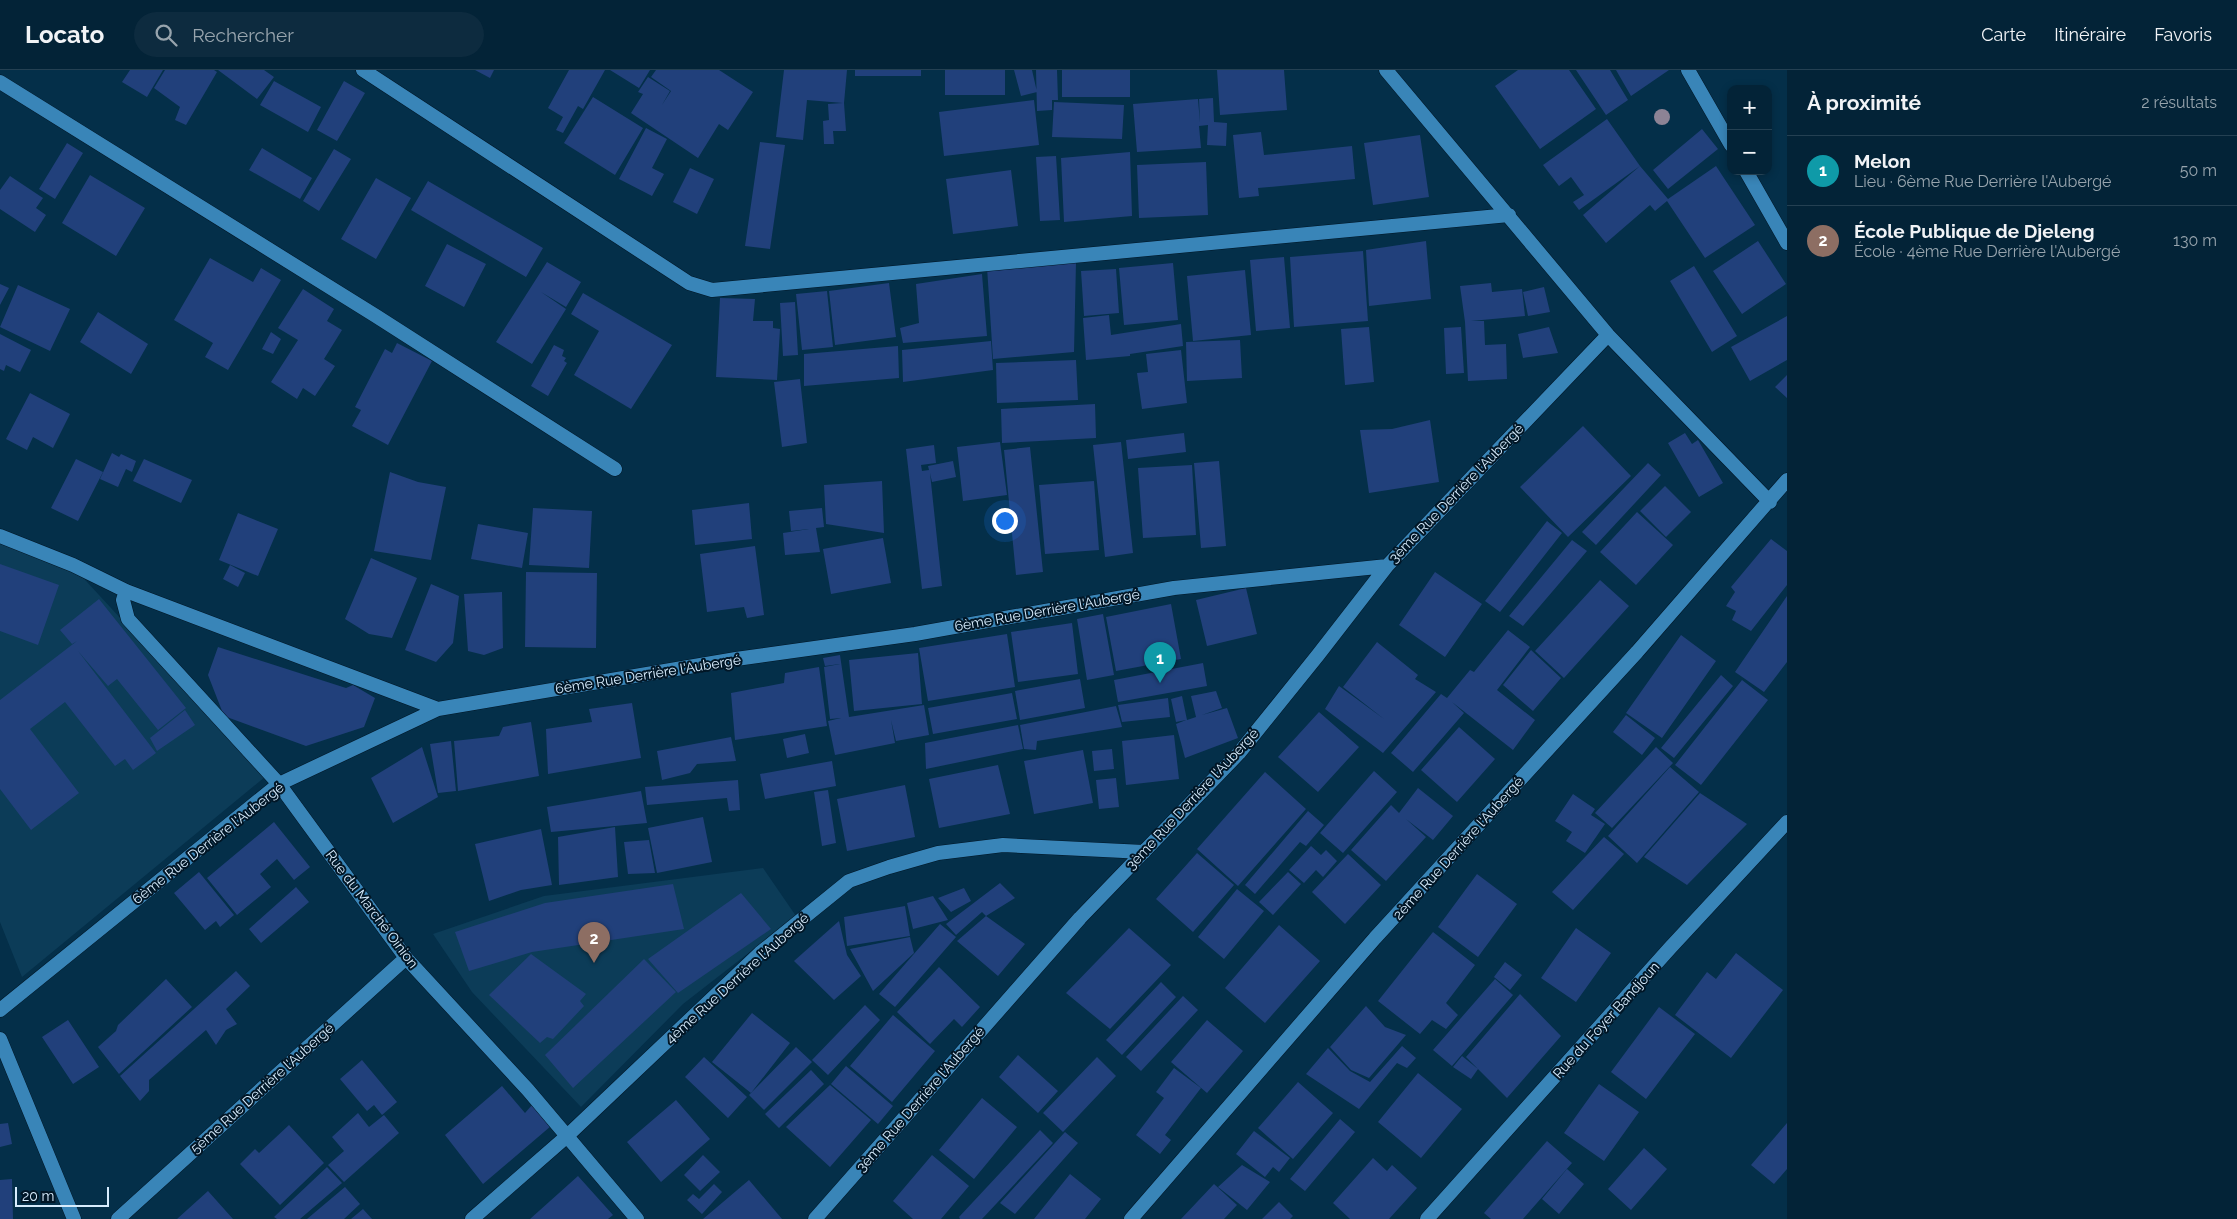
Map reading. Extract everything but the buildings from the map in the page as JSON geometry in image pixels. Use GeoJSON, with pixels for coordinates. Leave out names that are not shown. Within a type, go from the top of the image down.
{"type":"FeatureCollection","features":[{"type":"Feature","properties":{"kind":"street"},"geometry":{"type":"LineString","coordinates":[[363,70],[689,283],[712,290],[1509,215]]}},
{"type":"Feature","properties":{"kind":"street"},"geometry":{"type":"LineString","coordinates":[[1386,70],[1608,335],[1770,502]]}},
{"type":"Feature","properties":{"kind":"street"},"geometry":{"type":"LineString","coordinates":[[1688,70],[1727,138]]}},
{"type":"Feature","properties":{"kind":"street"},"geometry":{"type":"LineString","coordinates":[[0,82],[376,316],[615,469]]}},
{"type":"Feature","properties":{"kind":"street"},"geometry":{"type":"LineString","coordinates":[[1748,175],[1787,243]]}},
{"type":"Feature","properties":{"kind":"street","name":"3ème Rue Derrière l'Aubergé"},"geometry":{"type":"LineString","coordinates":[[815,1219],[1080,918],[1239,753],[1387,566],[1608,335]]}},
{"type":"Feature","properties":{"kind":"street","name":"2ème Rue Derrière l'Aubergé"},"geometry":{"type":"LineString","coordinates":[[1131,1219],[1375,938],[1638,652],[1770,502],[1787,480]]}},
{"type":"Feature","properties":{"kind":"street"},"geometry":{"type":"LineString","coordinates":[[0,536],[73,565],[126,591],[438,709]]}},
{"type":"Feature","properties":{"kind":"street","name":"6ème Rue Derrière l'Aubergé"},"geometry":{"type":"LineString","coordinates":[[0,1010],[279,784],[438,709],[736,659],[914,634],[1174,588],[1387,566]]}},
{"type":"Feature","properties":{"kind":"street","name":"Rue du Marché Oinion"},"geometry":{"type":"LineString","coordinates":[[126,591],[123,600],[128,619],[279,784],[406,958],[528,1090],[637,1219]]}},
{"type":"Feature","properties":{"kind":"street","name":"Rue du Foyer Bandjoun"},"geometry":{"type":"LineString","coordinates":[[1427,1219],[1670,948],[1787,822]]}},
{"type":"Feature","properties":{"kind":"street","name":"4ème Rue Derrière l'Aubergé"},"geometry":{"type":"LineString","coordinates":[[472,1219],[566,1137],[760,953],[849,881],[938,853],[1003,845],[1144,852]]}},
{"type":"Feature","properties":{"kind":"street","name":"5ème Rue Derrière l'Aubergé"},"geometry":{"type":"LineString","coordinates":[[118,1219],[406,958]]}},
{"type":"Feature","properties":{"kind":"street"},"geometry":{"type":"LineString","coordinates":[[0,1039],[74,1219]]}},
{"type":"Feature","properties":{"kind":"shaded area"},"geometry":{"type":"Polygon","coordinates":[[[0,544],[75,569],[266,776],[22,977],[0,922],[0,544]]]}},
{"type":"Feature","properties":{"kind":"shaded area"},"geometry":{"type":"Polygon","coordinates":[[[763,868],[796,916],[683,1004],[581,1107],[472,992],[433,934],[544,896],[763,868]]]}},
{"type":"Feature","properties":{"kind":"place","name":"Melon"},"geometry":{"type":"Point","coordinates":[1160,683]}},
{"type":"Feature","properties":{"kind":"place","name":"École Publique de Djeleng"},"geometry":{"type":"Point","coordinates":[594,963]}}]}
